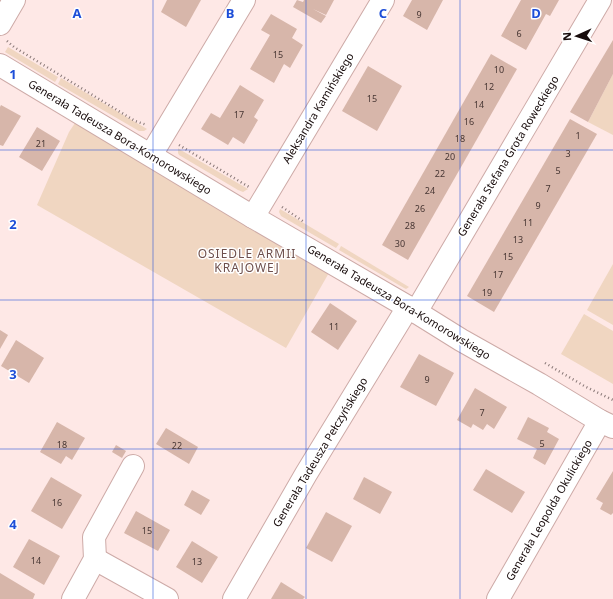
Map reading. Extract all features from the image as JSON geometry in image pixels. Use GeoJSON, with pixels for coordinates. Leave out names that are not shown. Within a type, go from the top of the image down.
{"type":"FeatureCollection","features":[{"type":"Feature","properties":{"kind":"street"},"geometry":{"type":"LineString","coordinates":[[2,31],[14,0]]}},
{"type":"Feature","properties":{"kind":"street"},"geometry":{"type":"LineString","coordinates":[[152,155],[244,0]]}},
{"type":"Feature","properties":{"kind":"street","name":"Aleksandra Kamińskiego"},"geometry":{"type":"LineString","coordinates":[[253,217],[383,0]]}},
{"type":"Feature","properties":{"kind":"street","name":"Generała Stefana Grota Roweckiego"},"geometry":{"type":"LineString","coordinates":[[412,309],[600,0]]}},
{"type":"Feature","properties":{"kind":"street","name":"Generała Tadeusza Bora-Komorowskiego"},"geometry":{"type":"LineString","coordinates":[[0,65],[253,217],[606,424]]}},
{"type":"Feature","properties":{"kind":"street","name":"Generała Tadeusza Pełczyńskiego"},"geometry":{"type":"LineString","coordinates":[[234,599],[306,474],[412,309]]}},
{"type":"Feature","properties":{"kind":"street","name":"Generała Leopolda Okulickiego"},"geometry":{"type":"LineString","coordinates":[[498,599],[606,424]]}},
{"type":"Feature","properties":{"kind":"street"},"geometry":{"type":"LineString","coordinates":[[73,599],[95,559],[94,537],[133,466]]}},
{"type":"Feature","properties":{"kind":"street"},"geometry":{"type":"LineString","coordinates":[[95,559],[167,599]]}},
{"type":"Feature","properties":{"kind":"path"},"geometry":{"type":"LineString","coordinates":[[2,31],[14,47],[136,121],[165,133],[183,149],[247,187],[267,194],[287,212],[306,223]]}},
{"type":"Feature","properties":{"kind":"shaded area"},"geometry":{"type":"Polygon","coordinates":[[[8,47],[58,77],[55,82],[5,52],[8,47]]]}},
{"type":"Feature","properties":{"kind":"shaded area"},"geometry":{"type":"Polygon","coordinates":[[[613,74],[613,135],[588,122],[613,74]]]}},
{"type":"Feature","properties":{"kind":"shaded area"},"geometry":{"type":"Polygon","coordinates":[[[61,78],[147,129],[144,131],[139,131],[58,84],[61,78]]]}},
{"type":"Feature","properties":{"kind":"shaded area"},"geometry":{"type":"Polygon","coordinates":[[[77,120],[330,271],[286,348],[37,205],[69,132],[77,120]]]}},
{"type":"Feature","properties":{"kind":"shaded area"},"geometry":{"type":"Polygon","coordinates":[[[178,148],[248,189],[243,192],[238,190],[179,155],[178,148]]]}},
{"type":"Feature","properties":{"kind":"shaded area"},"geometry":{"type":"Polygon","coordinates":[[[280,209],[339,244],[336,248],[281,216],[279,212],[280,209]]]}},
{"type":"Feature","properties":{"kind":"shaded area"},"geometry":{"type":"Polygon","coordinates":[[[341,246],[409,287],[406,289],[404,288],[339,250],[341,246]]]}},
{"type":"Feature","properties":{"kind":"shaded area"},"geometry":{"type":"Polygon","coordinates":[[[613,264],[613,325],[587,310],[613,264]]]}},
{"type":"Feature","properties":{"kind":"shaded area"},"geometry":{"type":"Polygon","coordinates":[[[584,314],[613,331],[613,384],[561,354],[584,314]]]}},
{"type":"Feature","properties":{"kind":"building"},"geometry":{"type":"Polygon","coordinates":[[[167,0],[201,0],[186,27],[161,12],[167,0]]]}},
{"type":"Feature","properties":{"kind":"building"},"geometry":{"type":"Polygon","coordinates":[[[297,0],[303,2],[304,0],[334,0],[326,15],[313,9],[326,16],[321,23],[293,7],[297,0]]]}},
{"type":"Feature","properties":{"kind":"building"},"geometry":{"type":"Polygon","coordinates":[[[412,0],[443,0],[427,30],[403,16],[412,0]]]}},
{"type":"Feature","properties":{"kind":"building"},"geometry":{"type":"Polygon","coordinates":[[[521,0],[559,0],[550,16],[546,14],[526,50],[501,36],[521,0]]]}},
{"type":"Feature","properties":{"kind":"building"},"geometry":{"type":"Polygon","coordinates":[[[271,14],[297,29],[292,38],[303,45],[290,68],[284,64],[274,83],[250,69],[270,35],[261,30],[271,14]]]}},
{"type":"Feature","properties":{"kind":"building"},"geometry":{"type":"Polygon","coordinates":[[[613,40],[613,74],[588,122],[570,112],[613,40]]]}},
{"type":"Feature","properties":{"kind":"building"},"geometry":{"type":"Polygon","coordinates":[[[491,54],[517,69],[408,260],[382,245],[491,54]]]}},
{"type":"Feature","properties":{"kind":"building"},"geometry":{"type":"Polygon","coordinates":[[[368,66],[402,86],[377,131],[342,111],[368,66]]]}},
{"type":"Feature","properties":{"kind":"building"},"geometry":{"type":"Polygon","coordinates":[[[240,85],[264,100],[254,117],[258,120],[244,144],[233,137],[228,145],[201,129],[211,113],[220,118],[240,85]]]}},
{"type":"Feature","properties":{"kind":"building"},"geometry":{"type":"Polygon","coordinates":[[[1,105],[21,116],[3,146],[0,145],[1,105]]]}},
{"type":"Feature","properties":{"kind":"building"},"geometry":{"type":"Polygon","coordinates":[[[570,119],[597,134],[494,312],[467,296],[570,119]]]}},
{"type":"Feature","properties":{"kind":"building"},"geometry":{"type":"Polygon","coordinates":[[[37,127],[60,141],[42,171],[19,157],[37,127]]]}},
{"type":"Feature","properties":{"kind":"building"},"geometry":{"type":"Polygon","coordinates":[[[330,303],[357,321],[338,350],[311,332],[330,303]]]}},
{"type":"Feature","properties":{"kind":"building"},"geometry":{"type":"Polygon","coordinates":[[[0,330],[8,335],[0,349],[0,330]]]}},
{"type":"Feature","properties":{"kind":"building"},"geometry":{"type":"Polygon","coordinates":[[[16,340],[44,358],[29,383],[1,366],[16,340]]]}},
{"type":"Feature","properties":{"kind":"building"},"geometry":{"type":"Polygon","coordinates":[[[419,354],[454,373],[436,406],[400,387],[419,354]]]}},
{"type":"Feature","properties":{"kind":"building"},"geometry":{"type":"Polygon","coordinates":[[[475,388],[507,407],[494,429],[487,424],[483,430],[473,424],[471,428],[457,420],[475,388]]]}},
{"type":"Feature","properties":{"kind":"building"},"geometry":{"type":"Polygon","coordinates":[[[528,417],[549,428],[547,432],[559,439],[545,465],[533,458],[537,449],[517,439],[528,417]]]}},
{"type":"Feature","properties":{"kind":"building"},"geometry":{"type":"Polygon","coordinates":[[[57,422],[85,438],[72,460],[66,456],[61,464],[40,452],[57,422]]]}},
{"type":"Feature","properties":{"kind":"building"},"geometry":{"type":"Polygon","coordinates":[[[166,428],[198,447],[189,464],[156,444],[166,428]]]}},
{"type":"Feature","properties":{"kind":"building"},"geometry":{"type":"Polygon","coordinates":[[[116,445],[126,451],[122,458],[112,452],[116,445]]]}},
{"type":"Feature","properties":{"kind":"building"},"geometry":{"type":"Polygon","coordinates":[[[486,469],[525,492],[512,513],[473,490],[486,469]]]}},
{"type":"Feature","properties":{"kind":"building"},"geometry":{"type":"Polygon","coordinates":[[[613,471],[613,513],[611,515],[600,509],[603,503],[596,499],[613,471]]]}},
{"type":"Feature","properties":{"kind":"building"},"geometry":{"type":"Polygon","coordinates":[[[51,477],[82,495],[62,529],[31,511],[51,477]]]}},
{"type":"Feature","properties":{"kind":"building"},"geometry":{"type":"Polygon","coordinates":[[[364,477],[392,492],[380,514],[353,499],[364,477]]]}},
{"type":"Feature","properties":{"kind":"building"},"geometry":{"type":"Polygon","coordinates":[[[192,490],[210,500],[201,515],[184,505],[192,490]]]}},
{"type":"Feature","properties":{"kind":"building"},"geometry":{"type":"Polygon","coordinates":[[[136,511],[170,530],[158,551],[124,533],[136,511]]]}},
{"type":"Feature","properties":{"kind":"building"},"geometry":{"type":"Polygon","coordinates":[[[326,512],[352,526],[332,562],[306,548],[326,512]]]}},
{"type":"Feature","properties":{"kind":"building"},"geometry":{"type":"Polygon","coordinates":[[[29,539],[60,556],[44,585],[13,567],[29,539]]]}},
{"type":"Feature","properties":{"kind":"building"},"geometry":{"type":"Polygon","coordinates":[[[192,541],[218,557],[202,583],[176,567],[192,541]]]}},
{"type":"Feature","properties":{"kind":"building"},"geometry":{"type":"Polygon","coordinates":[[[0,573],[35,594],[33,599],[0,599],[0,573]]]}},
{"type":"Feature","properties":{"kind":"building"},"geometry":{"type":"Polygon","coordinates":[[[281,582],[305,597],[303,599],[271,599],[281,582]]]}},
{"type":"Feature","properties":{"kind":"district","name":"OSIEDLE ARMII KRAJOWEJ"},"geometry":{"type":"Point","coordinates":[247,261]}}]}
